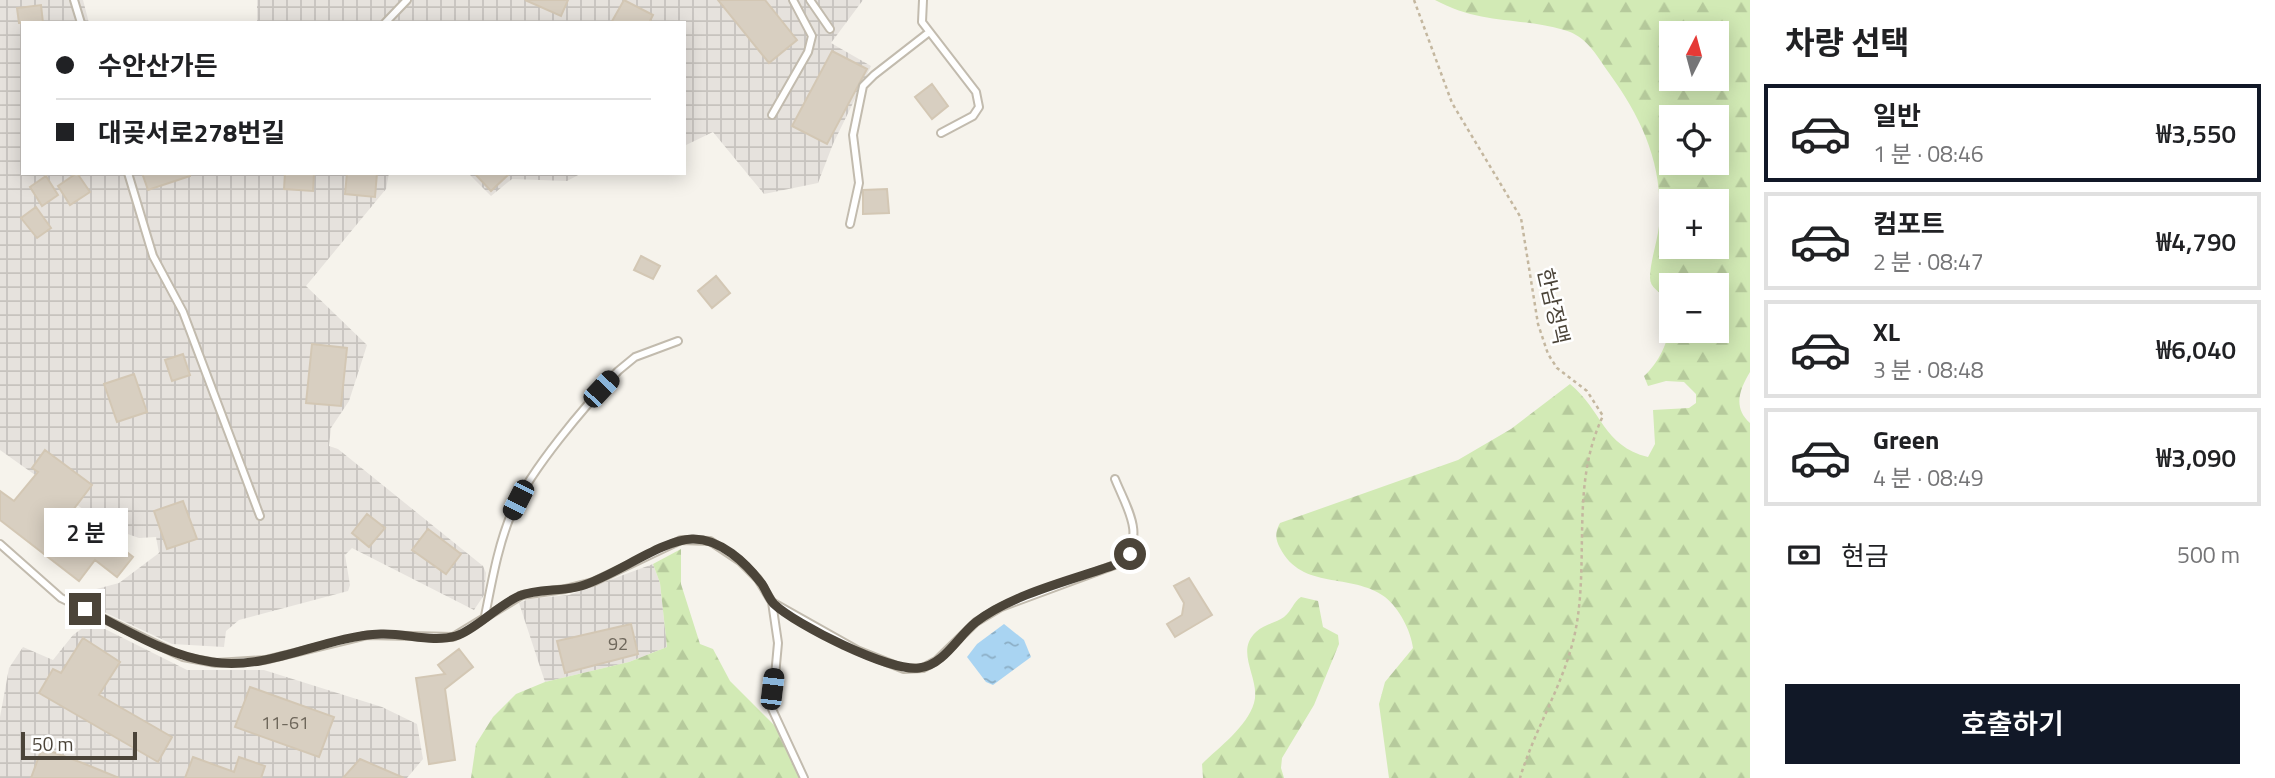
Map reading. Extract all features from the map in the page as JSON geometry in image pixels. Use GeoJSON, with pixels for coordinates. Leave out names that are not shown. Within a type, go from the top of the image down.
{"type":"FeatureCollection","features":[{"type":"Feature","properties":{"kind":"lane"},"geometry":{"type":"LineString","coordinates":[[75,0],[80,21]]}},
{"type":"Feature","properties":{"kind":"lane"},"geometry":{"type":"LineString","coordinates":[[387,21],[407,0]]}},
{"type":"Feature","properties":{"kind":"lane"},"geometry":{"type":"LineString","coordinates":[[772,115],[808,52],[812,36],[793,0]]}},
{"type":"Feature","properties":{"kind":"lane"},"geometry":{"type":"LineString","coordinates":[[810,0],[830,29]]}},
{"type":"Feature","properties":{"kind":"lane"},"geometry":{"type":"LineString","coordinates":[[923,0],[922,22],[976,92],[979,107],[973,116],[941,133]]}},
{"type":"Feature","properties":{"kind":"lane"},"geometry":{"type":"LineString","coordinates":[[850,224],[859,183],[853,135],[863,86],[929,33]]}},
{"type":"Feature","properties":{"kind":"lane"},"geometry":{"type":"LineString","coordinates":[[129,175],[153,256],[198,349],[260,516]]}},
{"type":"Feature","properties":{"kind":"lane"},"geometry":{"type":"LineString","coordinates":[[485,616],[495,564],[511,514],[525,487],[618,371],[635,357],[678,341]]}},
{"type":"Feature","properties":{"kind":"lane"},"geometry":{"type":"LineString","coordinates":[[0,544],[61,598],[183,657],[216,663],[265,660],[368,635],[453,637],[462,634],[485,616],[522,595],[580,586],[626,568],[681,540],[710,541],[740,561],[758,579],[772,602],[792,617],[859,652],[904,669],[923,668],[936,661],[976,622],[1001,607],[1120,563],[1130,554],[1136,540],[1115,479]]}},
{"type":"Feature","properties":{"kind":"lane"},"geometry":{"type":"LineString","coordinates":[[772,602],[778,643],[772,709],[804,778]]}},
{"type":"Feature","properties":{"kind":"path","name":"한남정맥"},"geometry":{"type":"LineString","coordinates":[[1415,0],[1452,103],[1521,218],[1538,324],[1545,348],[1557,368],[1587,391],[1603,416],[1587,460],[1583,488],[1582,565],[1575,632],[1567,664],[1520,778]]}},
{"type":"Feature","properties":{"kind":"shaded area"},"geometry":{"type":"Polygon","coordinates":[[[0,0],[83,0],[88,21],[21,21],[21,175],[389,175],[386,189],[306,286],[367,345],[349,401],[331,428],[329,446],[338,449],[483,566],[486,573],[484,595],[474,610],[352,548],[345,555],[350,585],[348,591],[239,620],[226,631],[224,647],[172,644],[70,596],[119,583],[159,553],[156,537],[139,538],[108,527],[0,450],[0,0]]]}},
{"type":"Feature","properties":{"kind":"shaded area"},"geometry":{"type":"Polygon","coordinates":[[[257,0],[863,0],[831,43],[871,66],[833,144],[818,183],[764,194],[713,132],[686,145],[686,21],[257,21],[257,0]]]}},
{"type":"Feature","properties":{"kind":"shaded area"},"geometry":{"type":"Polygon","coordinates":[[[470,175],[578,175],[567,181],[512,179],[491,196],[470,175]]]}},
{"type":"Feature","properties":{"kind":"shaded area"},"geometry":{"type":"Polygon","coordinates":[[[653,564],[660,583],[667,647],[629,662],[545,682],[519,603],[529,599],[569,595],[653,564]]]}},
{"type":"Feature","properties":{"kind":"shaded area"},"geometry":{"type":"Polygon","coordinates":[[[91,622],[187,670],[264,670],[382,707],[417,724],[423,759],[407,778],[0,778],[0,717],[9,668],[23,647],[53,660],[73,635],[91,622]]]}},
{"type":"Feature","properties":{"kind":"green space"},"geometry":{"type":"Polygon","coordinates":[[[1435,0],[1750,0],[1750,372],[1743,385],[1740,405],[1750,423],[1750,778],[1389,778],[1379,704],[1385,682],[1413,648],[1407,627],[1395,607],[1385,597],[1372,589],[1314,576],[1301,570],[1289,561],[1278,545],[1276,535],[1280,523],[1458,460],[1511,429],[1570,384],[1621,445],[1648,457],[1655,444],[1653,410],[1689,408],[1696,403],[1696,394],[1684,382],[1666,381],[1648,386],[1644,376],[1657,360],[1665,343],[1729,343],[1729,273],[1659,273],[1659,293],[1650,278],[1659,226],[1659,259],[1729,259],[1729,189],[1659,189],[1659,194],[1649,145],[1641,126],[1632,108],[1590,47],[1579,37],[1564,30],[1468,13],[1435,0]]]}},
{"type":"Feature","properties":{"kind":"green space"},"geometry":{"type":"Polygon","coordinates":[[[681,549],[681,584],[700,644],[713,649],[730,681],[780,731],[806,778],[471,778],[476,744],[493,717],[516,694],[545,682],[629,662],[667,647],[660,583],[653,564],[681,549]]]}},
{"type":"Feature","properties":{"kind":"green space"},"geometry":{"type":"Polygon","coordinates":[[[1301,597],[1318,601],[1323,627],[1338,635],[1339,644],[1314,705],[1282,758],[1284,778],[1203,778],[1202,764],[1239,728],[1254,703],[1254,685],[1247,648],[1250,640],[1259,629],[1284,617],[1301,597]]]}},
{"type":"Feature","properties":{"kind":"water"},"geometry":{"type":"Polygon","coordinates":[[[1004,624],[1024,640],[1031,657],[993,685],[986,682],[967,657],[977,644],[1004,624]]]}},
{"type":"Feature","properties":{"kind":"building"},"geometry":{"type":"Polygon","coordinates":[[[525,0],[568,0],[561,16],[525,0]]]}},
{"type":"Feature","properties":{"kind":"building"},"geometry":{"type":"Polygon","coordinates":[[[624,0],[653,15],[650,21],[612,21],[624,0]]]}},
{"type":"Feature","properties":{"kind":"building"},"geometry":{"type":"Polygon","coordinates":[[[718,0],[765,0],[797,40],[769,63],[718,0]]]}},
{"type":"Feature","properties":{"kind":"building"},"geometry":{"type":"Polygon","coordinates":[[[41,5],[43,21],[19,23],[17,8],[41,5]]]}},
{"type":"Feature","properties":{"kind":"building"},"geometry":{"type":"Polygon","coordinates":[[[832,51],[867,69],[827,144],[792,126],[832,51]]]}},
{"type":"Feature","properties":{"kind":"building"},"geometry":{"type":"Polygon","coordinates":[[[932,84],[948,106],[932,119],[915,97],[932,84]]]}},
{"type":"Feature","properties":{"kind":"building"},"geometry":{"type":"Polygon","coordinates":[[[78,175],[90,192],[70,205],[58,186],[78,175]]]}},
{"type":"Feature","properties":{"kind":"building"},"geometry":{"type":"Polygon","coordinates":[[[143,175],[190,175],[190,176],[148,190],[143,175]]]}},
{"type":"Feature","properties":{"kind":"building"},"geometry":{"type":"Polygon","coordinates":[[[285,175],[314,175],[313,191],[284,189],[285,175]]]}},
{"type":"Feature","properties":{"kind":"building"},"geometry":{"type":"Polygon","coordinates":[[[347,175],[377,175],[375,197],[345,194],[347,175]]]}},
{"type":"Feature","properties":{"kind":"building"},"geometry":{"type":"Polygon","coordinates":[[[476,175],[508,175],[491,191],[476,175]]]}},
{"type":"Feature","properties":{"kind":"building"},"geometry":{"type":"Polygon","coordinates":[[[46,176],[58,195],[42,206],[30,187],[46,176]]]}},
{"type":"Feature","properties":{"kind":"building"},"geometry":{"type":"Polygon","coordinates":[[[887,189],[889,213],[863,214],[863,190],[887,189]]]}},
{"type":"Feature","properties":{"kind":"building"},"geometry":{"type":"Polygon","coordinates":[[[36,207],[51,228],[37,238],[21,218],[36,207]]]}},
{"type":"Feature","properties":{"kind":"building"},"geometry":{"type":"Polygon","coordinates":[[[641,256],[660,266],[653,279],[634,270],[641,256]]]}},
{"type":"Feature","properties":{"kind":"building"},"geometry":{"type":"Polygon","coordinates":[[[716,276],[730,293],[712,308],[698,291],[716,276]]]}},
{"type":"Feature","properties":{"kind":"building"},"geometry":{"type":"Polygon","coordinates":[[[312,344],[347,348],[341,406],[306,403],[312,344]]]}},
{"type":"Feature","properties":{"kind":"building"},"geometry":{"type":"Polygon","coordinates":[[[183,354],[190,375],[172,381],[165,360],[183,354]]]}},
{"type":"Feature","properties":{"kind":"building"},"geometry":{"type":"Polygon","coordinates":[[[134,374],[147,412],[117,422],[104,384],[134,374]]]}},
{"type":"Feature","properties":{"kind":"building"},"geometry":{"type":"Polygon","coordinates":[[[45,450],[92,485],[73,510],[133,557],[117,577],[95,560],[79,581],[0,520],[0,491],[14,501],[38,472],[32,468],[45,450]]]}},
{"type":"Feature","properties":{"kind":"building"},"geometry":{"type":"Polygon","coordinates":[[[183,501],[197,539],[167,549],[154,511],[183,501]]]}},
{"type":"Feature","properties":{"kind":"building"},"geometry":{"type":"Polygon","coordinates":[[[367,514],[385,528],[369,547],[352,533],[367,514]]]}},
{"type":"Feature","properties":{"kind":"building"},"geometry":{"type":"Polygon","coordinates":[[[428,529],[461,554],[446,574],[412,550],[428,529]]]}},
{"type":"Feature","properties":{"kind":"building"},"geometry":{"type":"Polygon","coordinates":[[[1189,578],[1212,615],[1175,637],[1167,624],[1182,615],[1184,603],[1174,586],[1189,578]]]}},
{"type":"Feature","properties":{"kind":"building"},"geometry":{"type":"Polygon","coordinates":[[[631,624],[638,654],[565,673],[557,641],[631,624]]]}},
{"type":"Feature","properties":{"kind":"building"},"geometry":{"type":"Polygon","coordinates":[[[83,638],[120,662],[99,695],[172,737],[158,762],[39,693],[53,669],[61,673],[83,638]]]}},
{"type":"Feature","properties":{"kind":"building"},"geometry":{"type":"Polygon","coordinates":[[[459,649],[473,667],[445,689],[455,760],[429,764],[416,678],[445,674],[438,665],[459,649]]]}},
{"type":"Feature","properties":{"kind":"building"},"geometry":{"type":"Polygon","coordinates":[[[250,687],[334,717],[319,757],[235,727],[250,687]]]}},
{"type":"Feature","properties":{"kind":"building"},"geometry":{"type":"Polygon","coordinates":[[[42,748],[85,764],[119,778],[31,778],[42,748]]]}},
{"type":"Feature","properties":{"kind":"building"},"geometry":{"type":"Polygon","coordinates":[[[193,757],[234,772],[239,757],[265,766],[261,778],[185,778],[193,757]]]}},
{"type":"Feature","properties":{"kind":"building"},"geometry":{"type":"Polygon","coordinates":[[[360,759],[404,778],[343,778],[360,759]]]}},
{"type":"Feature","properties":{"kind":"route"},"geometry":{"type":"LineString","coordinates":[[85,609],[183,657],[216,663],[240,663],[265,660],[351,637],[384,634],[439,639],[453,637],[462,634],[485,616],[522,595],[593,582],[681,540],[695,539],[710,541],[740,561],[758,579],[772,602],[792,617],[859,652],[904,669],[923,668],[936,661],[976,622],[1001,607],[1120,563],[1130,554]]}}]}
